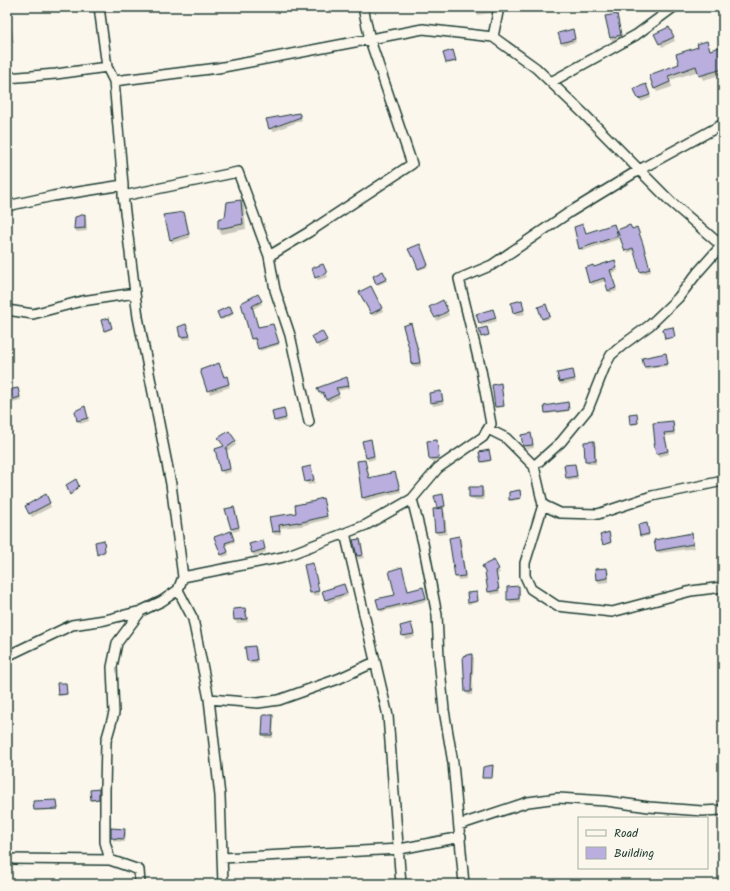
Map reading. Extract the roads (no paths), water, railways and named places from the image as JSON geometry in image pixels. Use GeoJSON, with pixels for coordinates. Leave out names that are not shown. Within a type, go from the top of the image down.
{"type":"FeatureCollection","features":[{"type":"Feature","properties":{"kind":"street"},"geometry":{"type":"LineString","coordinates":[[7,656],[72,625],[105,620],[141,611],[162,601],[178,590],[183,577],[171,484],[138,317],[123,196],[114,81],[107,67],[99,7]]}},
{"type":"Feature","properties":{"kind":"street"},"geometry":{"type":"LineString","coordinates":[[269,256],[309,232],[412,164],[370,40],[363,7]]}},
{"type":"Feature","properties":{"kind":"street"},"geometry":{"type":"LineString","coordinates":[[493,37],[499,7]]}},
{"type":"Feature","properties":{"kind":"street"},"geometry":{"type":"LineString","coordinates":[[551,82],[636,35],[674,7]]}},
{"type":"Feature","properties":{"kind":"street"},"geometry":{"type":"LineString","coordinates":[[114,81],[218,68],[423,29],[493,37],[536,68],[671,202],[722,246],[698,272],[678,298],[650,325],[611,355],[605,366],[588,409],[562,442],[534,466]]}},
{"type":"Feature","properties":{"kind":"street"},"geometry":{"type":"LineString","coordinates":[[7,78],[56,74],[107,67]]}},
{"type":"Feature","properties":{"kind":"street"},"geometry":{"type":"LineString","coordinates":[[183,577],[283,557],[366,525],[412,499],[438,468],[483,437],[491,424],[459,279],[492,265],[570,212],[639,170],[723,124]]}},
{"type":"Feature","properties":{"kind":"street"},"geometry":{"type":"LineString","coordinates":[[123,196],[238,172],[269,256],[275,290],[290,335],[309,422]]}},
{"type":"Feature","properties":{"kind":"street"},"geometry":{"type":"LineString","coordinates":[[7,206],[53,196],[123,185]]}},
{"type":"Feature","properties":{"kind":"street"},"geometry":{"type":"LineString","coordinates":[[7,310],[33,314],[82,300],[135,293]]}},
{"type":"Feature","properties":{"kind":"street"},"geometry":{"type":"LineString","coordinates":[[488,429],[506,438],[534,466],[543,505],[525,563],[525,576],[531,589],[557,606],[612,612],[691,591],[723,587]]}},
{"type":"Feature","properties":{"kind":"street"},"geometry":{"type":"LineString","coordinates":[[543,505],[560,513],[598,514],[652,496],[723,481]]}},
{"type":"Feature","properties":{"kind":"street"},"geometry":{"type":"LineString","coordinates":[[412,499],[438,615],[438,658],[444,710],[453,763],[461,836],[464,884]]}},
{"type":"Feature","properties":{"kind":"street"},"geometry":{"type":"LineString","coordinates":[[346,533],[388,716],[400,849],[401,884]]}},
{"type":"Feature","properties":{"kind":"street"},"geometry":{"type":"LineString","coordinates":[[178,590],[193,619],[209,699],[220,796],[223,884]]}},
{"type":"Feature","properties":{"kind":"street"},"geometry":{"type":"LineString","coordinates":[[110,860],[105,842],[104,798],[106,741],[114,713],[112,667],[117,643],[141,611]]}},
{"type":"Feature","properties":{"kind":"street"},"geometry":{"type":"LineString","coordinates":[[209,699],[258,703],[279,700],[338,679],[375,662]]}},
{"type":"Feature","properties":{"kind":"street"},"geometry":{"type":"LineString","coordinates":[[459,825],[528,802],[558,798],[606,800],[649,808],[702,811],[723,810]]}},
{"type":"Feature","properties":{"kind":"street"},"geometry":{"type":"LineString","coordinates":[[222,858],[400,849],[461,836]]}},
{"type":"Feature","properties":{"kind":"street"},"geometry":{"type":"LineString","coordinates":[[7,859],[110,860],[139,870],[140,884]]}}]}
